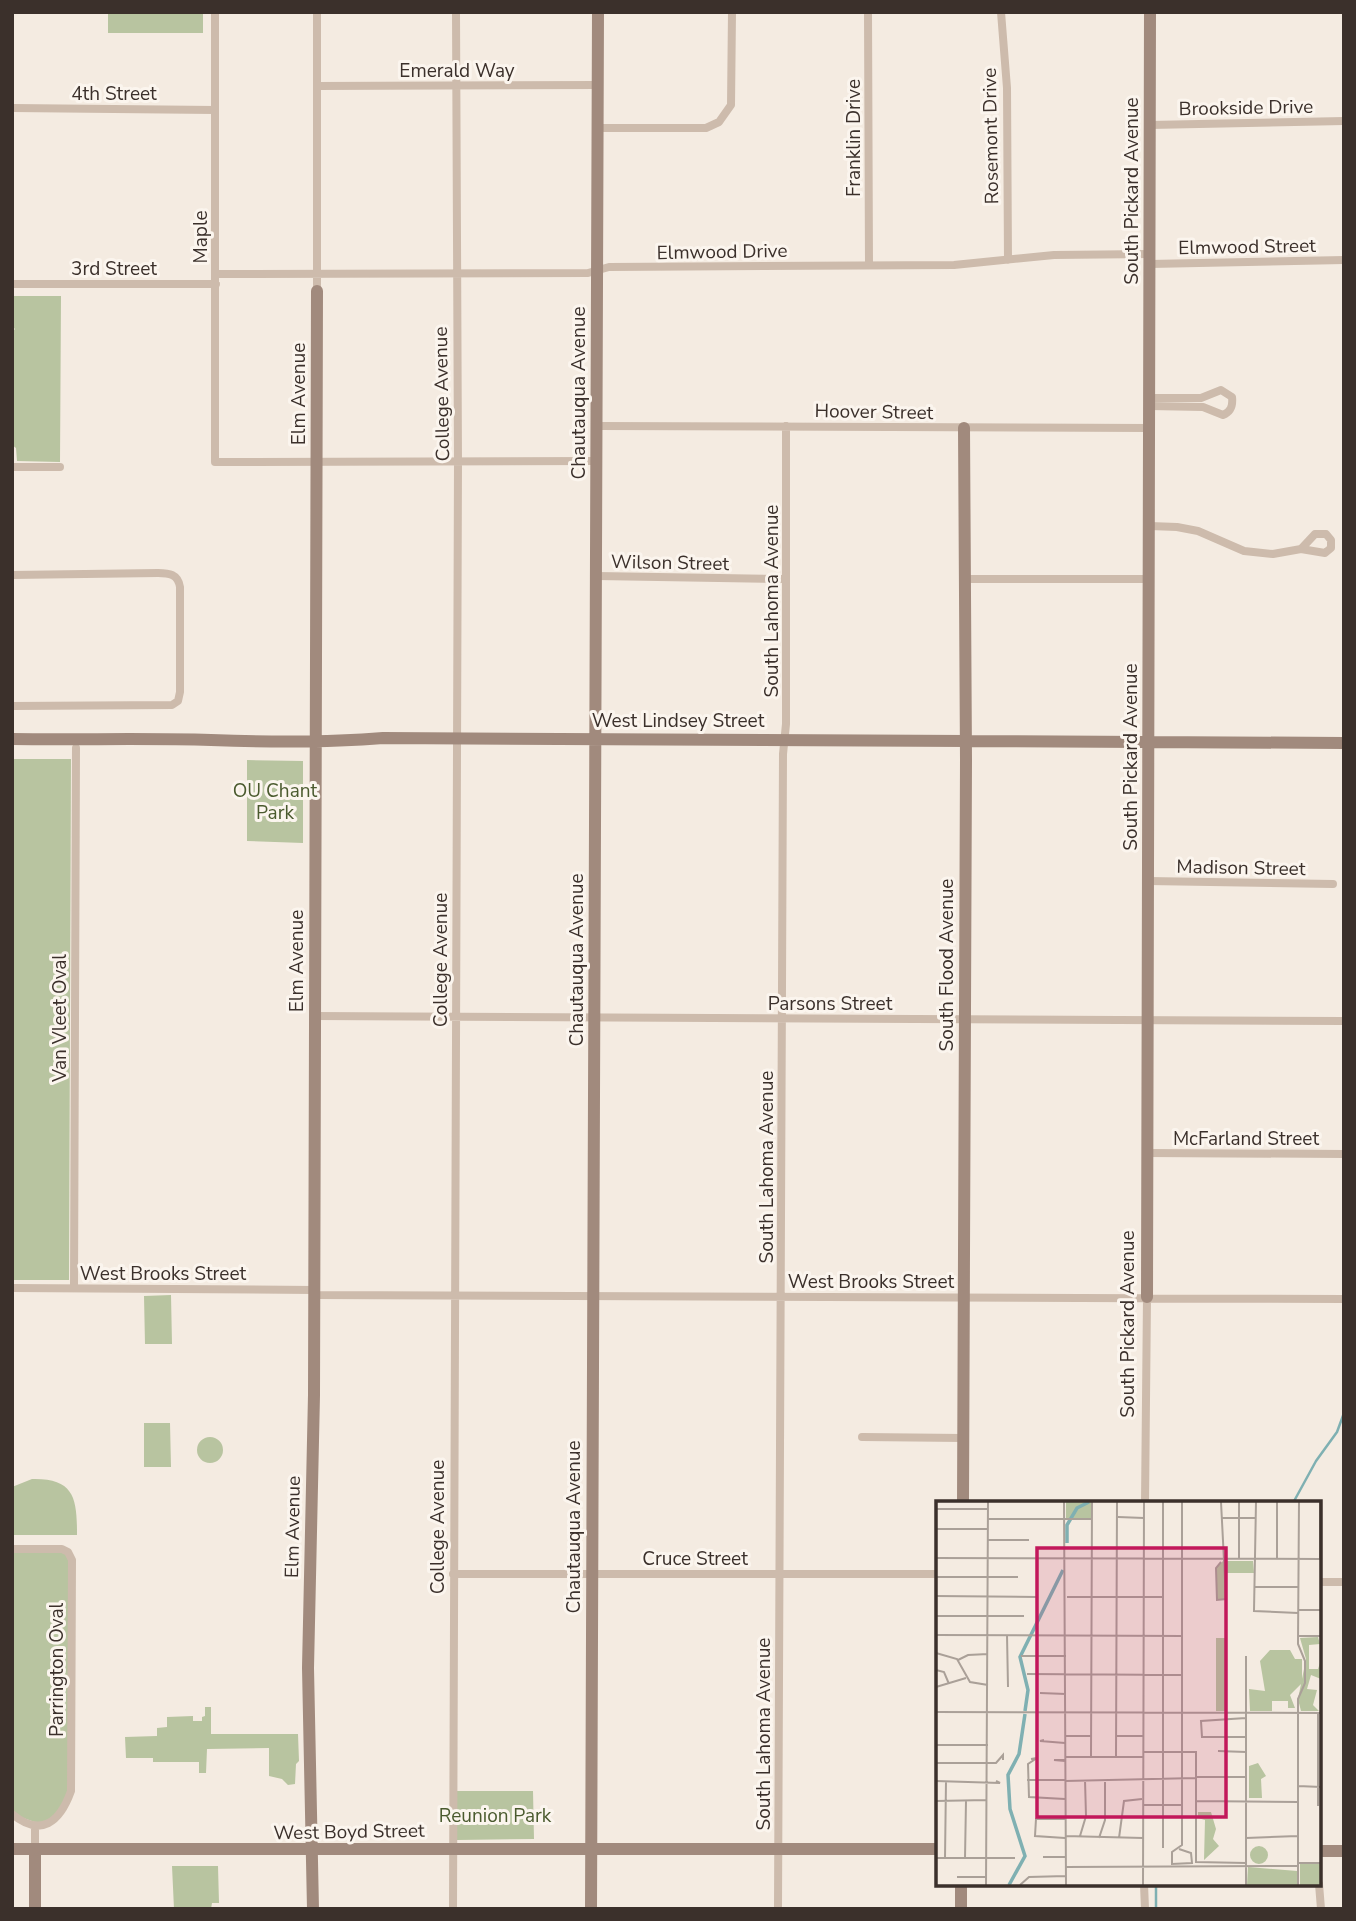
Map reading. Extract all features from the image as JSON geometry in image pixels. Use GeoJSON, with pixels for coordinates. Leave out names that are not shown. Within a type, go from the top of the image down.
{"type":"FeatureCollection","features":[{"type":"Feature","properties":{"kind":"street","name":"Maple"},"geometry":{"type":"LineString","coordinates":[[215,12],[215,462],[317,464]]}},
{"type":"Feature","properties":{"kind":"street","name":"Elm Avenue"},"geometry":{"type":"LineString","coordinates":[[313,1909],[313,1851],[309,1820],[308,1668],[316,1016],[317,12]]}},
{"type":"Feature","properties":{"kind":"street","name":"College Avenue"},"geometry":{"type":"LineString","coordinates":[[453,1909],[457,738],[456,12]]}},
{"type":"Feature","properties":{"kind":"street","name":"Chautauqua Avenue"},"geometry":{"type":"LineString","coordinates":[[591,1909],[598,12]]}},
{"type":"Feature","properties":{"kind":"street"},"geometry":{"type":"LineString","coordinates":[[598,128],[706,128],[719,122],[731,105],[732,12]]}},
{"type":"Feature","properties":{"kind":"street","name":"Franklin Drive"},"geometry":{"type":"LineString","coordinates":[[868,12],[869,265]]}},
{"type":"Feature","properties":{"kind":"street","name":"Rosemont Drive"},"geometry":{"type":"LineString","coordinates":[[1001,12],[1007,88],[1008,260]]}},
{"type":"Feature","properties":{"kind":"street","name":"South Pickard Avenue"},"geometry":{"type":"LineString","coordinates":[[1146,1501],[1150,12]]}},
{"type":"Feature","properties":{"kind":"street","name":"Emerald Way"},"geometry":{"type":"LineString","coordinates":[[317,86],[598,85]]}},
{"type":"Feature","properties":{"kind":"street","name":"4th Street"},"geometry":{"type":"LineString","coordinates":[[12,108],[215,110]]}},
{"type":"Feature","properties":{"kind":"street","name":"Brookside Drive"},"geometry":{"type":"LineString","coordinates":[[1150,125],[1344,121]]}},
{"type":"Feature","properties":{"kind":"street","name":"Elmwood Drive"},"geometry":{"type":"LineString","coordinates":[[216,274],[456,275],[587,273],[609,267],[954,265],[1081,254],[1150,259]]}},
{"type":"Feature","properties":{"kind":"street","name":"Elmwood Street"},"geometry":{"type":"LineString","coordinates":[[1150,259],[1344,260]]}},
{"type":"Feature","properties":{"kind":"street","name":"3rd Street"},"geometry":{"type":"LineString","coordinates":[[12,284],[216,284]]}},
{"type":"Feature","properties":{"kind":"street"},"geometry":{"type":"LineString","coordinates":[[1221,390],[1232,397],[1233,404],[1229,412],[1223,415],[1203,407],[1150,402],[1201,398],[1221,390]]}},
{"type":"Feature","properties":{"kind":"street","name":"Hoover Street"},"geometry":{"type":"LineString","coordinates":[[598,426],[1150,428]]}},
{"type":"Feature","properties":{"kind":"street","name":"South Lahoma Avenue"},"geometry":{"type":"LineString","coordinates":[[779,1909],[786,426]]}},
{"type":"Feature","properties":{"kind":"street","name":"South Flood Avenue"},"geometry":{"type":"LineString","coordinates":[[963,1501],[964,428]]}},
{"type":"Feature","properties":{"kind":"street"},"geometry":{"type":"LineString","coordinates":[[317,464],[598,461]]}},
{"type":"Feature","properties":{"kind":"street"},"geometry":{"type":"LineString","coordinates":[[12,467],[60,467]]}},
{"type":"Feature","properties":{"kind":"street"},"geometry":{"type":"LineString","coordinates":[[1150,526],[1198,531],[1244,551],[1273,554],[1301,549]]}},
{"type":"Feature","properties":{"kind":"street"},"geometry":{"type":"LineString","coordinates":[[12,575],[169,573],[177,579],[180,587],[181,647],[180,692],[178,701],[172,705],[12,706]]}},
{"type":"Feature","properties":{"kind":"street","name":"Wilson Street"},"geometry":{"type":"LineString","coordinates":[[597,576],[785,579]]}},
{"type":"Feature","properties":{"kind":"street"},"geometry":{"type":"LineString","coordinates":[[965,579],[1150,579]]}},
{"type":"Feature","properties":{"kind":"street","name":"West Lindsey Street"},"geometry":{"type":"LineString","coordinates":[[12,739],[317,743],[383,738],[1344,743]]}},
{"type":"Feature","properties":{"kind":"street","name":"Van Vleet Oval"},"geometry":{"type":"LineString","coordinates":[[74,1289],[76,748]]}},
{"type":"Feature","properties":{"kind":"street","name":"Madison Street"},"geometry":{"type":"LineString","coordinates":[[1148,881],[1333,884]]}},
{"type":"Feature","properties":{"kind":"street","name":"Parsons Street"},"geometry":{"type":"LineString","coordinates":[[316,1016],[1344,1021]]}},
{"type":"Feature","properties":{"kind":"street","name":"McFarland Street"},"geometry":{"type":"LineString","coordinates":[[1147,1153],[1344,1154]]}},
{"type":"Feature","properties":{"kind":"street","name":"West Brooks Street"},"geometry":{"type":"LineString","coordinates":[[12,1289],[454,1295],[1344,1299]]}},
{"type":"Feature","properties":{"kind":"street"},"geometry":{"type":"LineString","coordinates":[[862,1437],[964,1438]]}},
{"type":"Feature","properties":{"kind":"street","name":"Parrington Oval"},"geometry":{"type":"LineString","coordinates":[[12,1549],[61,1549],[68,1552],[72,1560],[72,1784],[69,1797],[61,1811],[49,1823],[35,1827]]}},
{"type":"Feature","properties":{"kind":"street","name":"Cruce Street"},"geometry":{"type":"LineString","coordinates":[[453,1574],[936,1574]]}},
{"type":"Feature","properties":{"kind":"street"},"geometry":{"type":"LineString","coordinates":[[1321,1582],[1344,1581]]}},
{"type":"Feature","properties":{"kind":"street"},"geometry":{"type":"LineString","coordinates":[[12,1814],[25,1824],[35,1827],[35,1909]]}},
{"type":"Feature","properties":{"kind":"street","name":"West Boyd Street"},"geometry":{"type":"LineString","coordinates":[[12,1850],[936,1849]]}},
{"type":"Feature","properties":{"kind":"street"},"geometry":{"type":"LineString","coordinates":[[1321,1851],[1344,1851]]}},
{"type":"Feature","properties":{"kind":"street"},"geometry":{"type":"LineString","coordinates":[[961,1886],[961,1909]]}},
{"type":"Feature","properties":{"kind":"street"},"geometry":{"type":"LineString","coordinates":[[1144,1886],[1145,1909]]}},
{"type":"Feature","properties":{"kind":"street"},"geometry":{"type":"LineString","coordinates":[[1319,1886],[1321,1909]]}},
{"type":"Feature","properties":{"kind":"green space"},"geometry":{"type":"Polygon","coordinates":[[[108,12],[203,12],[203,33],[108,33],[108,12]]]}},
{"type":"Feature","properties":{"kind":"green space"},"geometry":{"type":"Polygon","coordinates":[[[12,296],[61,296],[60,462],[17,461],[16,448],[12,445],[12,332],[15,329],[12,326],[12,296]]]}},
{"type":"Feature","properties":{"kind":"green space"},"geometry":{"type":"Polygon","coordinates":[[[12,759],[71,759],[69,1280],[12,1280],[12,759]]]}},
{"type":"Feature","properties":{"kind":"green space","name":"OU Chant Park"},"geometry":{"type":"Polygon","coordinates":[[[247,760],[303,761],[303,843],[247,841],[247,760]]]}},
{"type":"Feature","properties":{"kind":"green space"},"geometry":{"type":"Polygon","coordinates":[[[171,1295],[172,1344],[145,1344],[144,1296],[171,1295]]]}},
{"type":"Feature","properties":{"kind":"green space"},"geometry":{"type":"Polygon","coordinates":[[[144,1423],[170,1423],[171,1467],[144,1467],[144,1423]]]}},
{"type":"Feature","properties":{"kind":"green space"},"geometry":{"type":"Polygon","coordinates":[[[210,1437],[220,1440],[223,1450],[220,1460],[210,1463],[200,1460],[197,1450],[200,1440],[210,1437]]]}},
{"type":"Feature","properties":{"kind":"green space"},"geometry":{"type":"Polygon","coordinates":[[[32,1479],[57,1482],[71,1493],[76,1511],[77,1535],[12,1535],[12,1487],[32,1479]]]}},
{"type":"Feature","properties":{"kind":"green space"},"geometry":{"type":"Polygon","coordinates":[[[12,1549],[68,1552],[72,1741],[66,1804],[43,1825],[12,1814],[12,1549]]]}},
{"type":"Feature","properties":{"kind":"green space"},"geometry":{"type":"Polygon","coordinates":[[[205,1707],[211,1707],[211,1734],[298,1734],[299,1761],[296,1764],[295,1784],[288,1785],[282,1779],[269,1776],[269,1748],[207,1749],[206,1773],[199,1773],[199,1762],[153,1762],[153,1758],[126,1758],[125,1737],[157,1736],[157,1728],[167,1727],[167,1717],[193,1716],[193,1721],[202,1721],[205,1707]]]}},
{"type":"Feature","properties":{"kind":"green space","name":"Reunion Park"},"geometry":{"type":"Polygon","coordinates":[[[455,1791],[533,1791],[534,1839],[457,1840],[455,1791]]]}},
{"type":"Feature","properties":{"kind":"green space"},"geometry":{"type":"Polygon","coordinates":[[[172,1866],[218,1866],[219,1903],[212,1903],[211,1909],[174,1909],[172,1866]]]}},
{"type":"Feature","properties":{"kind":"waterway"},"geometry":{"type":"LineString","coordinates":[[1294,1501],[1316,1461],[1337,1432],[1344,1413]]}},
{"type":"Feature","properties":{"kind":"waterway"},"geometry":{"type":"LineString","coordinates":[[1156,1886],[1156,1909]]}}]}
